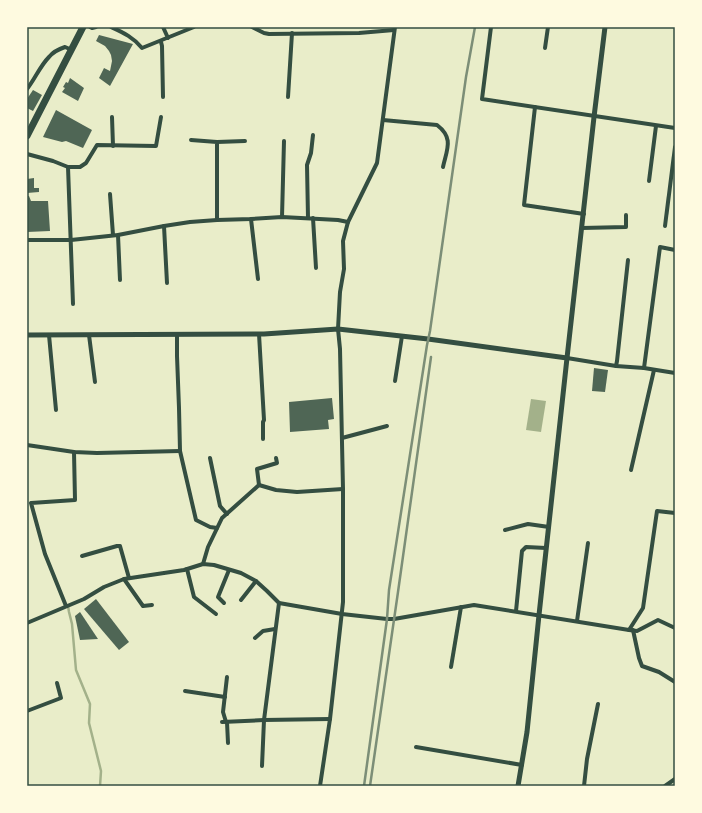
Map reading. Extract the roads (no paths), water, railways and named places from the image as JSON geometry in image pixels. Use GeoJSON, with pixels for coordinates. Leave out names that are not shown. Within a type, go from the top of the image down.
{"type":"FeatureCollection","features":[{"type":"Feature","properties":{"kind":"highway"},"geometry":{"type":"LineString","coordinates":[[27,136],[83,27]]}},
{"type":"Feature","properties":{"kind":"street"},"geometry":{"type":"LineString","coordinates":[[90,27],[96,27]]}},
{"type":"Feature","properties":{"kind":"street"},"geometry":{"type":"LineString","coordinates":[[111,27],[127,34],[137,41],[142,48],[161,42],[194,27]]}},
{"type":"Feature","properties":{"kind":"street"},"geometry":{"type":"LineString","coordinates":[[163,27],[168,38]]}},
{"type":"Feature","properties":{"kind":"street"},"geometry":{"type":"LineString","coordinates":[[252,27],[269,34],[359,33],[395,29],[377,163],[348,222],[343,241],[344,269],[340,292],[338,329],[340,350],[343,489],[343,602],[330,719],[320,786]]}},
{"type":"Feature","properties":{"kind":"street"},"geometry":{"type":"LineString","coordinates":[[328,27],[328,33]]}},
{"type":"Feature","properties":{"kind":"street"},"geometry":{"type":"LineString","coordinates":[[492,27],[482,99],[675,128]]}},
{"type":"Feature","properties":{"kind":"street"},"geometry":{"type":"LineString","coordinates":[[545,48],[548,27]]}},
{"type":"Feature","properties":{"kind":"street"},"geometry":{"type":"LineString","coordinates":[[518,786],[527,732],[567,358],[605,27]]}},
{"type":"Feature","properties":{"kind":"street"},"geometry":{"type":"LineString","coordinates":[[288,97],[292,33]]}},
{"type":"Feature","properties":{"kind":"street"},"geometry":{"type":"LineString","coordinates":[[161,42],[162,97]]}},
{"type":"Feature","properties":{"kind":"street"},"geometry":{"type":"LineString","coordinates":[[27,89],[44,62],[50,56],[57,50],[65,47],[72,50]]}},
{"type":"Feature","properties":{"kind":"street"},"geometry":{"type":"LineString","coordinates":[[535,107],[524,205],[584,214]]}},
{"type":"Feature","properties":{"kind":"street"},"geometry":{"type":"LineString","coordinates":[[112,117],[113,146]]}},
{"type":"Feature","properties":{"kind":"street"},"geometry":{"type":"LineString","coordinates":[[27,154],[68,167],[80,167],[86,163],[97,146],[156,146],[160,117]]}},
{"type":"Feature","properties":{"kind":"street"},"geometry":{"type":"LineString","coordinates":[[383,120],[437,125],[443,130],[448,139],[443,167]]}},
{"type":"Feature","properties":{"kind":"street"},"geometry":{"type":"LineString","coordinates":[[649,181],[656,126]]}},
{"type":"Feature","properties":{"kind":"street"},"geometry":{"type":"LineString","coordinates":[[313,135],[311,153],[307,166],[310,218],[316,268]]}},
{"type":"Feature","properties":{"kind":"street"},"geometry":{"type":"LineString","coordinates":[[191,140],[217,142],[245,141]]}},
{"type":"Feature","properties":{"kind":"street"},"geometry":{"type":"LineString","coordinates":[[282,217],[284,141]]}},
{"type":"Feature","properties":{"kind":"street"},"geometry":{"type":"LineString","coordinates":[[217,142],[217,220]]}},
{"type":"Feature","properties":{"kind":"street"},"geometry":{"type":"LineString","coordinates":[[665,226],[675,146]]}},
{"type":"Feature","properties":{"kind":"street"},"geometry":{"type":"LineString","coordinates":[[68,167],[73,304]]}},
{"type":"Feature","properties":{"kind":"street"},"geometry":{"type":"LineString","coordinates":[[110,194],[112,236]]}},
{"type":"Feature","properties":{"kind":"street"},"geometry":{"type":"LineString","coordinates":[[582,228],[626,226],[626,214]]}},
{"type":"Feature","properties":{"kind":"street"},"geometry":{"type":"LineString","coordinates":[[27,240],[71,240],[112,236],[190,222],[217,220],[282,217],[338,220],[348,222]]}},
{"type":"Feature","properties":{"kind":"street"},"geometry":{"type":"LineString","coordinates":[[251,219],[258,279]]}},
{"type":"Feature","properties":{"kind":"street"},"geometry":{"type":"LineString","coordinates":[[164,226],[167,283]]}},
{"type":"Feature","properties":{"kind":"street"},"geometry":{"type":"LineString","coordinates":[[118,235],[120,280]]}},
{"type":"Feature","properties":{"kind":"street"},"geometry":{"type":"LineString","coordinates":[[644,368],[660,247],[675,250]]}},
{"type":"Feature","properties":{"kind":"street"},"geometry":{"type":"LineString","coordinates":[[616,366],[628,260]]}},
{"type":"Feature","properties":{"kind":"street"},"geometry":{"type":"LineString","coordinates":[[27,335],[259,334],[338,329],[402,336],[675,373]]}},
{"type":"Feature","properties":{"kind":"street"},"geometry":{"type":"LineString","coordinates":[[259,334],[264,420],[263,439]]}},
{"type":"Feature","properties":{"kind":"street"},"geometry":{"type":"LineString","coordinates":[[49,335],[56,410]]}},
{"type":"Feature","properties":{"kind":"street"},"geometry":{"type":"LineString","coordinates":[[89,335],[94,382]]}},
{"type":"Feature","properties":{"kind":"street"},"geometry":{"type":"LineString","coordinates":[[177,335],[180,451],[196,520],[210,527],[217,528]]}},
{"type":"Feature","properties":{"kind":"street"},"geometry":{"type":"LineString","coordinates":[[395,381],[402,336]]}},
{"type":"Feature","properties":{"kind":"street"},"geometry":{"type":"LineString","coordinates":[[631,470],[654,370]]}},
{"type":"Feature","properties":{"kind":"street"},"geometry":{"type":"LineString","coordinates":[[342,438],[387,426]]}},
{"type":"Feature","properties":{"kind":"street"},"geometry":{"type":"LineString","coordinates":[[27,445],[74,452],[97,453],[180,451]]}},
{"type":"Feature","properties":{"kind":"street"},"geometry":{"type":"LineString","coordinates":[[66,606],[44,554],[30,503],[75,500],[74,452]]}},
{"type":"Feature","properties":{"kind":"street"},"geometry":{"type":"LineString","coordinates":[[210,458],[220,506],[226,514]]}},
{"type":"Feature","properties":{"kind":"street"},"geometry":{"type":"LineString","coordinates":[[259,484],[257,470],[277,463],[276,458]]}},
{"type":"Feature","properties":{"kind":"street"},"geometry":{"type":"LineString","coordinates":[[259,484],[276,490],[297,492],[343,489]]}},
{"type":"Feature","properties":{"kind":"street"},"geometry":{"type":"LineString","coordinates":[[203,564],[208,547],[222,518],[259,484]]}},
{"type":"Feature","properties":{"kind":"street"},"geometry":{"type":"LineString","coordinates":[[675,513],[657,511],[643,608],[631,630],[642,666],[659,672],[675,682]]}},
{"type":"Feature","properties":{"kind":"street"},"geometry":{"type":"LineString","coordinates":[[505,530],[528,524],[549,527]]}},
{"type":"Feature","properties":{"kind":"street"},"geometry":{"type":"LineString","coordinates":[[577,621],[588,543]]}},
{"type":"Feature","properties":{"kind":"street"},"geometry":{"type":"LineString","coordinates":[[82,556],[120,546],[129,578]]}},
{"type":"Feature","properties":{"kind":"street"},"geometry":{"type":"LineString","coordinates":[[516,611],[522,551],[526,547],[546,548]]}},
{"type":"Feature","properties":{"kind":"street"},"geometry":{"type":"LineString","coordinates":[[27,623],[84,599],[104,587],[124,579],[187,569],[203,564],[214,565],[241,573],[256,581],[279,603],[342,614],[394,619],[474,605],[637,631],[658,620],[675,628]]}},
{"type":"Feature","properties":{"kind":"street"},"geometry":{"type":"LineString","coordinates":[[187,569],[194,597],[216,614]]}},
{"type":"Feature","properties":{"kind":"street"},"geometry":{"type":"LineString","coordinates":[[224,603],[218,598],[229,570]]}},
{"type":"Feature","properties":{"kind":"street"},"geometry":{"type":"LineString","coordinates":[[124,579],[143,606],[152,605]]}},
{"type":"Feature","properties":{"kind":"street"},"geometry":{"type":"LineString","coordinates":[[241,600],[256,581]]}},
{"type":"Feature","properties":{"kind":"street"},"geometry":{"type":"LineString","coordinates":[[262,766],[264,720],[279,603]]}},
{"type":"Feature","properties":{"kind":"street"},"geometry":{"type":"LineString","coordinates":[[451,667],[461,607]]}},
{"type":"Feature","properties":{"kind":"street"},"geometry":{"type":"LineString","coordinates":[[255,638],[263,631],[276,629]]}},
{"type":"Feature","properties":{"kind":"street"},"geometry":{"type":"LineString","coordinates":[[227,677],[223,712],[228,743]]}},
{"type":"Feature","properties":{"kind":"street"},"geometry":{"type":"LineString","coordinates":[[27,711],[61,698],[57,683]]}},
{"type":"Feature","properties":{"kind":"street"},"geometry":{"type":"LineString","coordinates":[[185,691],[225,697]]}},
{"type":"Feature","properties":{"kind":"street"},"geometry":{"type":"LineString","coordinates":[[584,786],[598,704]]}},
{"type":"Feature","properties":{"kind":"street"},"geometry":{"type":"LineString","coordinates":[[225,722],[330,719]]}},
{"type":"Feature","properties":{"kind":"street"},"geometry":{"type":"LineString","coordinates":[[416,748],[522,765]]}},
{"type":"Feature","properties":{"kind":"street"},"geometry":{"type":"LineString","coordinates":[[665,786],[675,779]]}},
{"type":"Feature","properties":{"kind":"waterway"},"geometry":{"type":"LineString","coordinates":[[68,606],[72,624],[76,670],[90,704],[89,723],[101,771],[100,786]]}},
{"type":"Feature","properties":{"kind":"railway"},"geometry":{"type":"LineString","coordinates":[[364,786],[387,619],[389,590],[430,331],[466,77],[475,27]]}},
{"type":"Feature","properties":{"kind":"railway"},"geometry":{"type":"LineString","coordinates":[[370,786],[431,357]]}}]}
